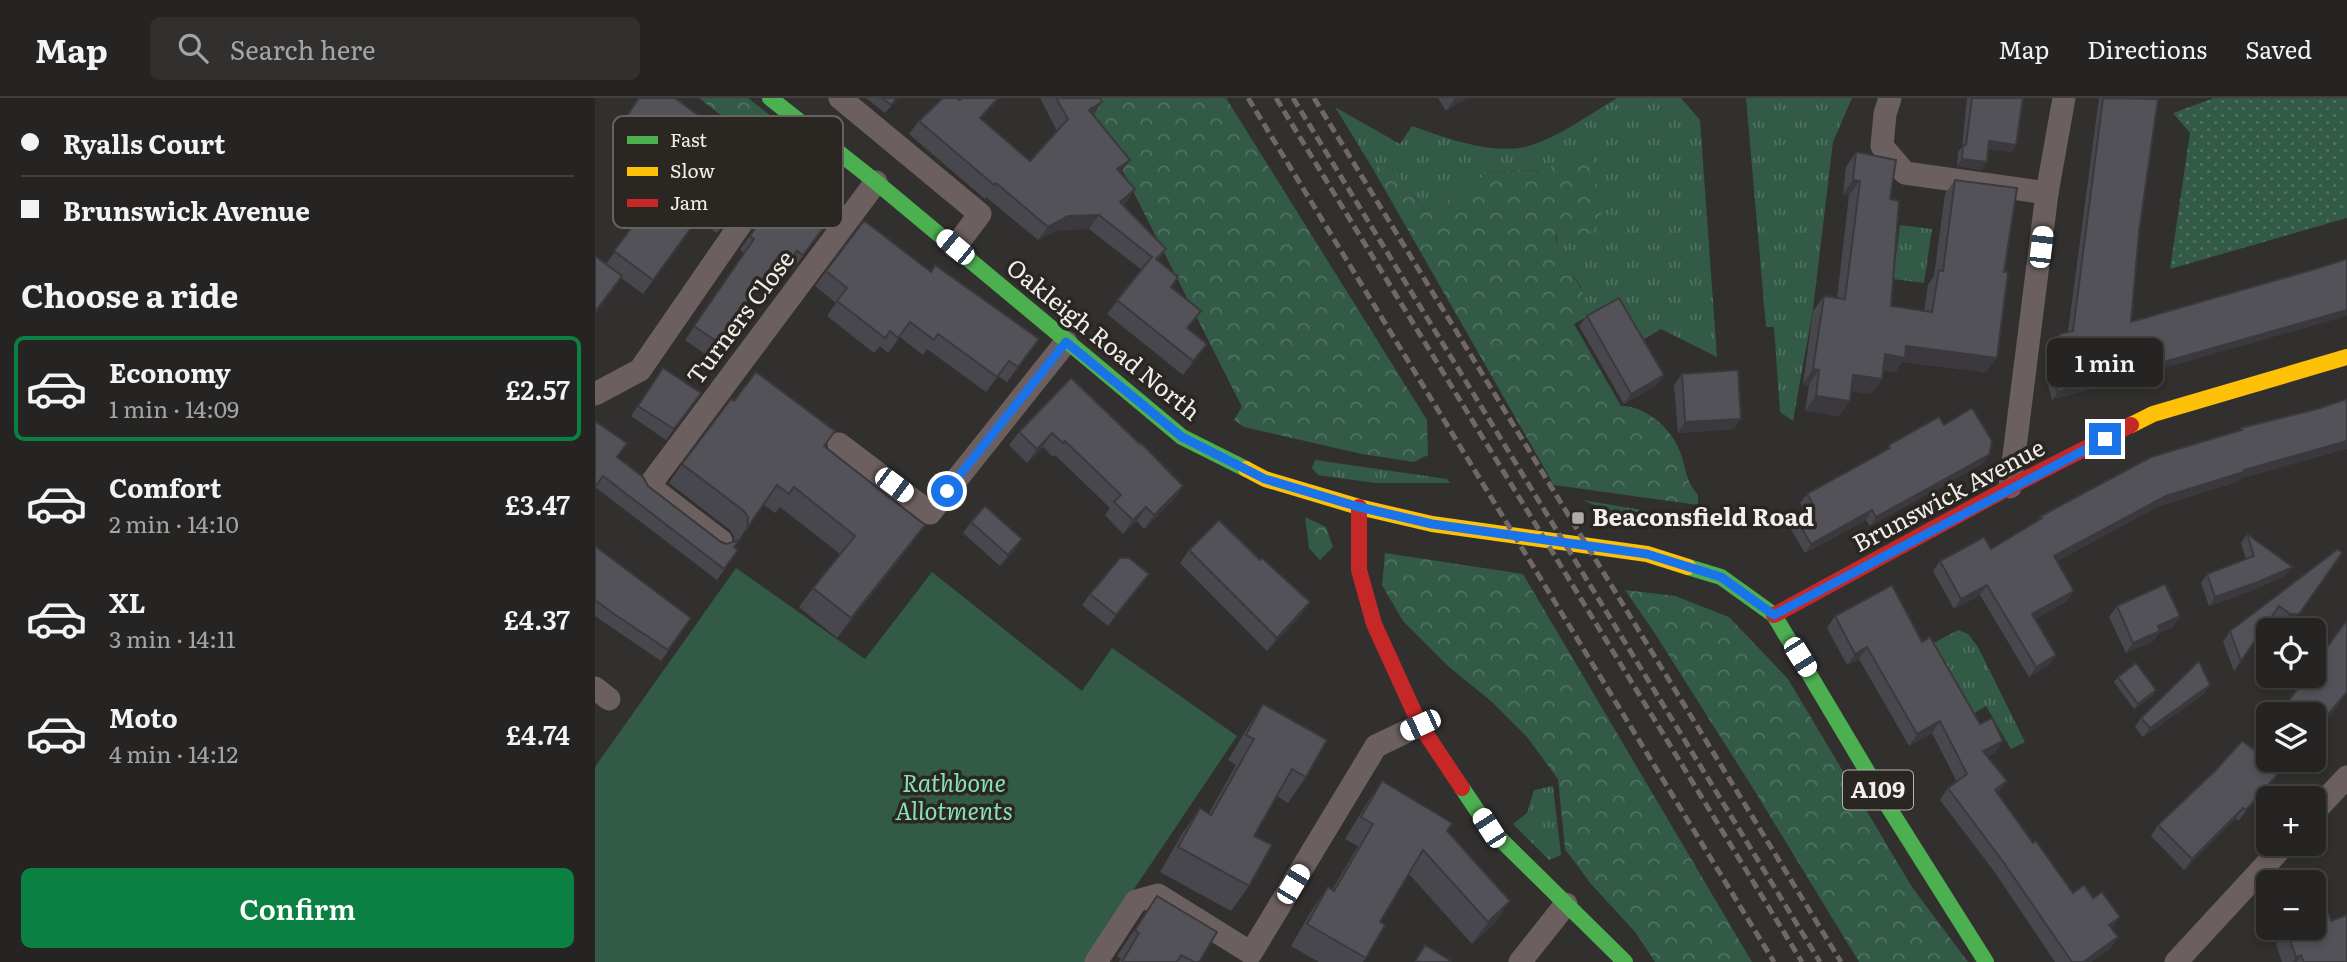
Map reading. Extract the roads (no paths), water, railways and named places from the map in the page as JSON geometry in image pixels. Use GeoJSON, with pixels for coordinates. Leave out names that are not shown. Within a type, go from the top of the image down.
{"type":"FeatureCollection","features":[{"type":"Feature","properties":{"kind":"main road","name":"Oakleigh Road North"},"geometry":{"type":"LineString","coordinates":[[770,98],[792,116]]}},
{"type":"Feature","properties":{"kind":"main road","name":"Oakleigh Road North"},"geometry":{"type":"LineString","coordinates":[[843,156],[1182,437],[1265,479],[1359,507],[1432,524],[1647,554],[1721,577],[1774,615]]}},
{"type":"Feature","properties":{"kind":"main road","name":"Brunswick Avenue"},"geometry":{"type":"LineString","coordinates":[[1774,615],[2153,414],[2347,357]]}},
{"type":"Feature","properties":{"kind":"main road"},"geometry":{"type":"LineString","coordinates":[[1359,507],[1359,570],[1371,612],[1420,725],[1489,828],[1625,962]]}},
{"type":"Feature","properties":{"kind":"main road","name":"A109"},"geometry":{"type":"LineString","coordinates":[[1774,615],[1889,808],[1986,962]]}},
{"type":"Feature","properties":{"kind":"street"},"geometry":{"type":"LineString","coordinates":[[840,98],[980,214],[955,247]]}},
{"type":"Feature","properties":{"kind":"street"},"geometry":{"type":"LineString","coordinates":[[1890,98],[1885,114],[1882,146],[1905,173],[2047,192]]}},
{"type":"Feature","properties":{"kind":"street"},"geometry":{"type":"LineString","coordinates":[[2010,488],[2047,192],[2064,98]]}},
{"type":"Feature","properties":{"kind":"street","name":"Turners Close"},"geometry":{"type":"LineString","coordinates":[[843,226],[876,182]]}},
{"type":"Feature","properties":{"kind":"street"},"geometry":{"type":"LineString","coordinates":[[595,394],[640,370],[738,228]]}},
{"type":"Feature","properties":{"kind":"street","name":"Turners Close"},"geometry":{"type":"LineString","coordinates":[[721,541],[649,486],[842,228]]}},
{"type":"Feature","properties":{"kind":"street"},"geometry":{"type":"LineString","coordinates":[[839,444],[930,513],[1066,342]]}},
{"type":"Feature","properties":{"kind":"street"},"geometry":{"type":"LineString","coordinates":[[1096,962],[1136,901],[1158,895],[1251,953],[1376,746],[1420,725]]}},
{"type":"Feature","properties":{"kind":"street"},"geometry":{"type":"LineString","coordinates":[[2326,799],[2347,777]]}},
{"type":"Feature","properties":{"kind":"street"},"geometry":{"type":"LineString","coordinates":[[2176,962],[2274,856]]}},
{"type":"Feature","properties":{"kind":"street"},"geometry":{"type":"LineString","coordinates":[[1520,962],[1566,904]]}},
{"type":"Feature","properties":{"kind":"railway"},"geometry":{"type":"LineString","coordinates":[[1248,98],[1774,962]]}},
{"type":"Feature","properties":{"kind":"railway"},"geometry":{"type":"LineString","coordinates":[[1276,98],[1802,962]]}},
{"type":"Feature","properties":{"kind":"railway"},"geometry":{"type":"LineString","coordinates":[[1293,98],[1820,962]]}},
{"type":"Feature","properties":{"kind":"railway"},"geometry":{"type":"LineString","coordinates":[[1314,98],[1841,962]]}},
{"type":"Feature","properties":{"kind":"place","name":"Beaconsfield Road"},"geometry":{"type":"Point","coordinates":[1578,518]}},
{"type":"Feature","properties":{"kind":"park label","name":"Rathbone Allotments"},"geometry":{"type":"Point","coordinates":[954,798]}}]}
